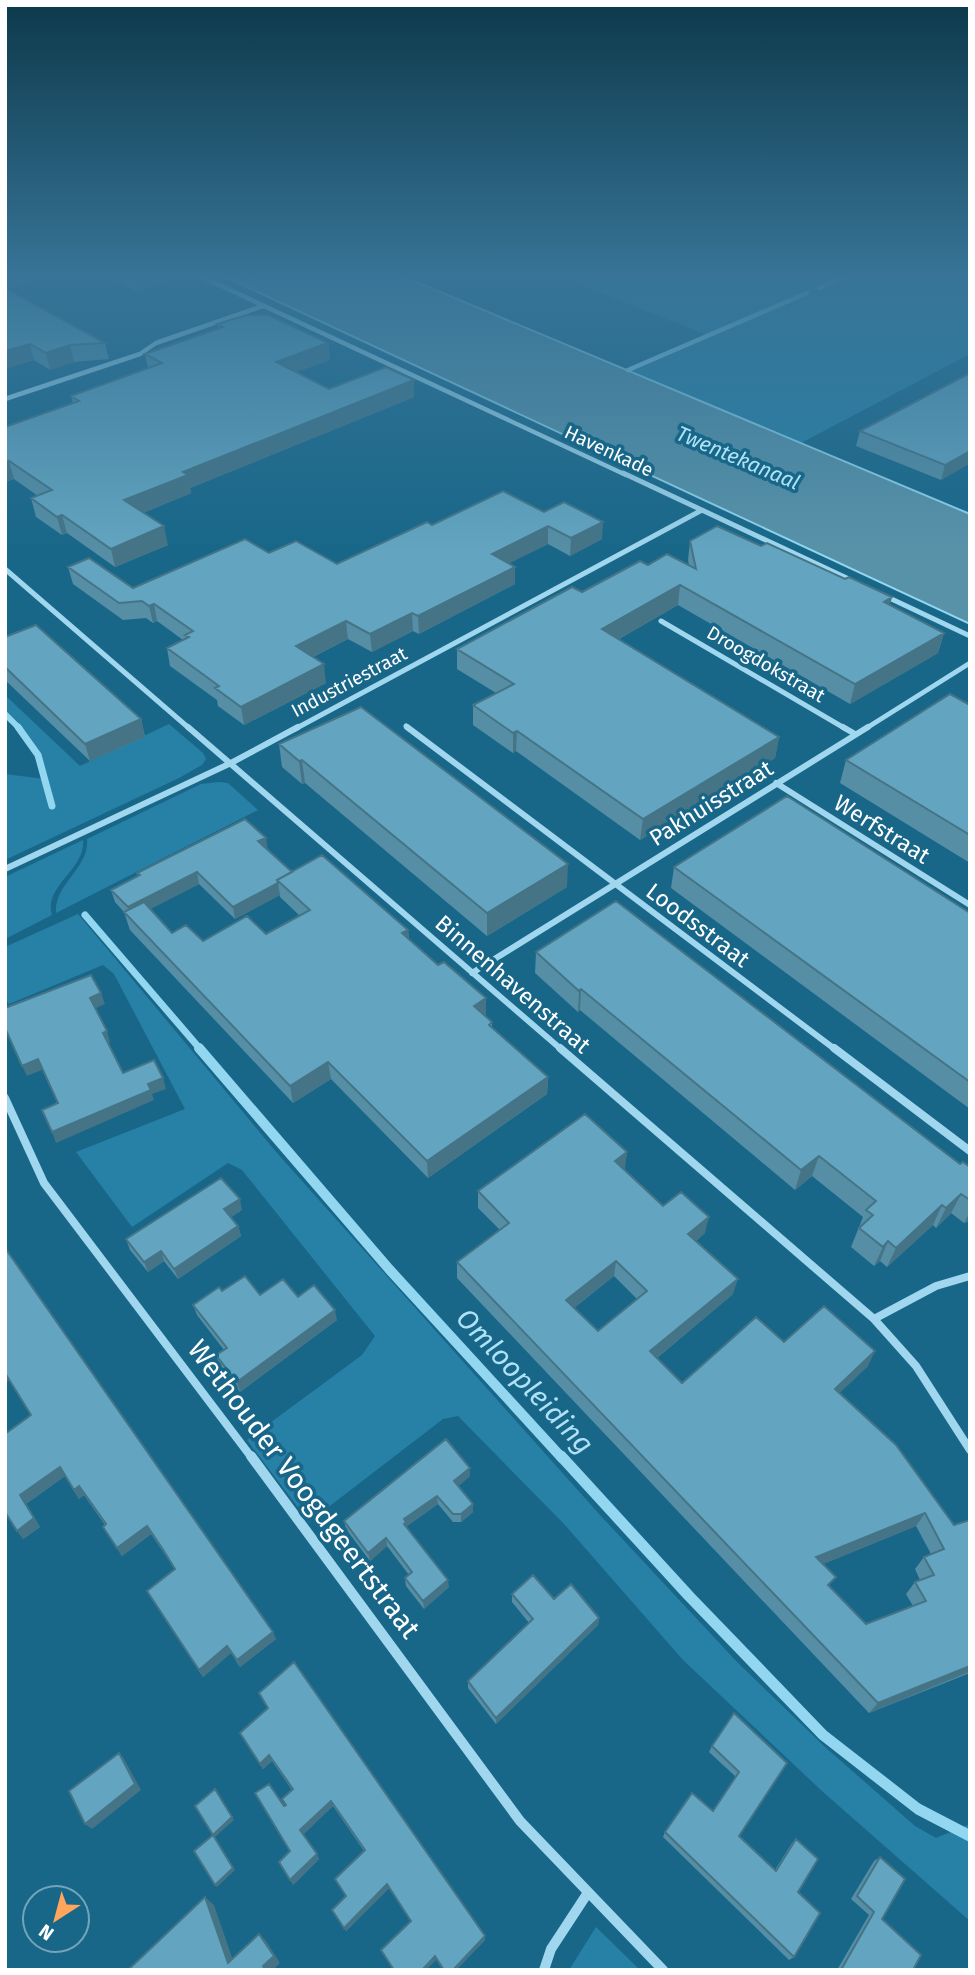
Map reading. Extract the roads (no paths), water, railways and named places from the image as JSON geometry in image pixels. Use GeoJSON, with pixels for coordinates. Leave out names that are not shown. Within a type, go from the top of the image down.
{"type":"FeatureCollection","features":[{"type":"Feature","properties":{"kind":"street"},"geometry":{"type":"LineString","coordinates":[[5,399],[100,367]]}},
{"type":"Feature","properties":{"kind":"street","name":"Havenkade"},"geometry":{"type":"LineString","coordinates":[[395,367],[860,585]]}},
{"type":"Feature","properties":{"kind":"street","name":"Industriestraat"},"geometry":{"type":"LineString","coordinates":[[5,869],[231,763],[702,510]]}},
{"type":"Feature","properties":{"kind":"street","name":"Binnenhavenstraat"},"geometry":{"type":"LineString","coordinates":[[5,569],[874,1319],[903,1347],[926,1376],[970,1450]]}},
{"type":"Feature","properties":{"kind":"street"},"geometry":{"type":"LineString","coordinates":[[872,590],[970,636]]}},
{"type":"Feature","properties":{"kind":"street","name":"Droogdokstraat"},"geometry":{"type":"LineString","coordinates":[[661,621],[855,734]]}},
{"type":"Feature","properties":{"kind":"street","name":"Pakhuisstraat"},"geometry":{"type":"LineString","coordinates":[[471,973],[970,663]]}},
{"type":"Feature","properties":{"kind":"street","name":"Loodsstraat"},"geometry":{"type":"LineString","coordinates":[[406,726],[970,1151]]}},
{"type":"Feature","properties":{"kind":"street","name":"Werfstraat"},"geometry":{"type":"LineString","coordinates":[[776,783],[970,905]]}},
{"type":"Feature","properties":{"kind":"street","name":"Wethouder Voogdgeertstraat"},"geometry":{"type":"LineString","coordinates":[[5,1098],[44,1183],[232,1431],[488,1781],[520,1821],[587,1894],[663,1970]]}},
{"type":"Feature","properties":{"kind":"street"},"geometry":{"type":"LineString","coordinates":[[874,1319],[936,1286],[970,1276]]}},
{"type":"Feature","properties":{"kind":"street"},"geometry":{"type":"LineString","coordinates":[[544,1970],[551,1948],[587,1894]]}},
{"type":"Feature","properties":{"kind":"water","name":"Twentekanaal"},"geometry":{"type":"Polygon","coordinates":[[[419,367],[620,367],[970,514],[970,624],[419,367]]]}},
{"type":"Feature","properties":{"kind":"waterway"},"geometry":{"type":"LineString","coordinates":[[628,370],[635,367]]}},
{"type":"Feature","properties":{"kind":"waterway","name":"Omloopleiding"},"geometry":{"type":"LineString","coordinates":[[5,714],[18,727]]}},
{"type":"Feature","properties":{"kind":"waterway","name":"Omloopleiding"},"geometry":{"type":"LineString","coordinates":[[18,727],[38,755],[52,806]]}},
{"type":"Feature","properties":{"kind":"waterway","name":"Omloopleiding"},"geometry":{"type":"LineString","coordinates":[[85,915],[201,1050]]}},
{"type":"Feature","properties":{"kind":"waterway","name":"Omloopleiding"},"geometry":{"type":"LineString","coordinates":[[199,1048],[389,1269],[562,1458]]}},
{"type":"Feature","properties":{"kind":"waterway","name":"Omloopleiding"},"geometry":{"type":"LineString","coordinates":[[561,1456],[689,1596],[823,1735],[918,1809],[970,1836]]}}]}
